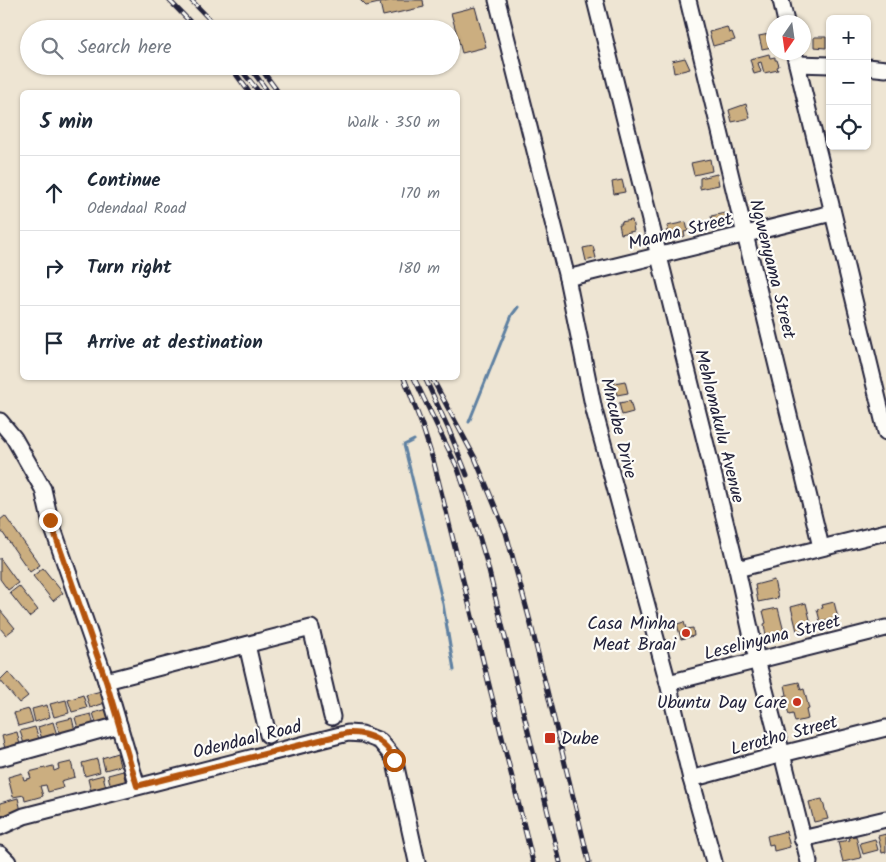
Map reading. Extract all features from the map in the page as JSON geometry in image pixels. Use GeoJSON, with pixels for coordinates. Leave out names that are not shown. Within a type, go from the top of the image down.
{"type":"FeatureCollection","features":[{"type":"Feature","properties":{"kind":"street","name":"Mncube Drive"},"geometry":{"type":"LineString","coordinates":[[497,0],[567,278],[594,410],[714,862]]}},
{"type":"Feature","properties":{"kind":"street","name":"Mehlomakulu Avenue"},"geometry":{"type":"LineString","coordinates":[[594,0],[737,569],[757,660],[808,862]]}},
{"type":"Feature","properties":{"kind":"street","name":"Ngwenyama Street"},"geometry":{"type":"LineString","coordinates":[[688,0],[822,547]]}},
{"type":"Feature","properties":{"kind":"street"},"geometry":{"type":"LineString","coordinates":[[781,0],[784,15]]}},
{"type":"Feature","properties":{"kind":"street"},"geometry":{"type":"LineString","coordinates":[[795,60],[886,432]]}},
{"type":"Feature","properties":{"kind":"street"},"geometry":{"type":"LineString","coordinates":[[805,60],[826,64]]}},
{"type":"Feature","properties":{"kind":"street"},"geometry":{"type":"LineString","coordinates":[[871,67],[886,69]]}},
{"type":"Feature","properties":{"kind":"street","name":"Maama Street"},"geometry":{"type":"LineString","coordinates":[[567,278],[832,214]]}},
{"type":"Feature","properties":{"kind":"street"},"geometry":{"type":"LineString","coordinates":[[0,422],[14,438],[44,489],[50,520],[60,552],[106,681],[137,786]]}},
{"type":"Feature","properties":{"kind":"street"},"geometry":{"type":"LineString","coordinates":[[737,569],[886,532]]}},
{"type":"Feature","properties":{"kind":"street"},"geometry":{"type":"LineString","coordinates":[[106,681],[311,628],[332,717]]}},
{"type":"Feature","properties":{"kind":"street","name":"Leselinyana Street"},"geometry":{"type":"LineString","coordinates":[[668,683],[886,628]]}},
{"type":"Feature","properties":{"kind":"street"},"geometry":{"type":"LineString","coordinates":[[247,645],[268,735]]}},
{"type":"Feature","properties":{"kind":"street"},"geometry":{"type":"LineString","coordinates":[[0,758],[119,725]]}},
{"type":"Feature","properties":{"kind":"street","name":"Lerotho Street"},"geometry":{"type":"LineString","coordinates":[[691,779],[886,728]]}},
{"type":"Feature","properties":{"kind":"street","name":"Odendaal Road"},"geometry":{"type":"LineString","coordinates":[[0,827],[24,816],[348,733],[370,736],[380,741],[394,758],[417,862]]}},
{"type":"Feature","properties":{"kind":"street"},"geometry":{"type":"LineString","coordinates":[[802,839],[886,819]]}},
{"type":"Feature","properties":{"kind":"street"},"geometry":{"type":"LineString","coordinates":[[0,854],[8,862]]}},
{"type":"Feature","properties":{"kind":"building"},"geometry":{"type":"Polygon","coordinates":[[[360,0],[392,0],[366,6],[360,0]]]}},
{"type":"Feature","properties":{"kind":"building"},"geometry":{"type":"Polygon","coordinates":[[[392,0],[423,0],[424,7],[383,16],[380,3],[392,0]]]}},
{"type":"Feature","properties":{"kind":"building"},"geometry":{"type":"Polygon","coordinates":[[[475,7],[486,47],[462,53],[460,46],[460,20],[453,20],[451,13],[475,7]]]}},
{"type":"Feature","properties":{"kind":"building"},"geometry":{"type":"Polygon","coordinates":[[[727,27],[729,33],[732,32],[735,40],[713,46],[709,32],[727,27]]]}},
{"type":"Feature","properties":{"kind":"building"},"geometry":{"type":"Polygon","coordinates":[[[766,35],[766,48],[762,49],[759,36],[766,35]]]}},
{"type":"Feature","properties":{"kind":"building"},"geometry":{"type":"Polygon","coordinates":[[[814,37],[826,37],[826,48],[814,47],[814,37]]]}},
{"type":"Feature","properties":{"kind":"building"},"geometry":{"type":"Polygon","coordinates":[[[766,55],[766,60],[777,60],[778,70],[764,73],[761,62],[758,63],[761,72],[754,74],[750,59],[766,55]]]}},
{"type":"Feature","properties":{"kind":"building"},"geometry":{"type":"Polygon","coordinates":[[[685,58],[690,69],[674,73],[672,61],[685,58]]]}},
{"type":"Feature","properties":{"kind":"building"},"geometry":{"type":"Polygon","coordinates":[[[746,104],[750,118],[732,122],[729,110],[746,104]]]}},
{"type":"Feature","properties":{"kind":"building"},"geometry":{"type":"Polygon","coordinates":[[[710,159],[712,171],[694,175],[691,163],[710,159]]]}},
{"type":"Feature","properties":{"kind":"building"},"geometry":{"type":"Polygon","coordinates":[[[717,174],[719,185],[700,189],[700,178],[717,174]]]}},
{"type":"Feature","properties":{"kind":"building"},"geometry":{"type":"Polygon","coordinates":[[[622,180],[625,192],[614,194],[612,182],[622,180]]]}},
{"type":"Feature","properties":{"kind":"building"},"geometry":{"type":"Polygon","coordinates":[[[725,213],[726,226],[714,229],[711,216],[725,213]]]}},
{"type":"Feature","properties":{"kind":"building"},"geometry":{"type":"Polygon","coordinates":[[[632,220],[634,231],[621,234],[619,224],[632,220]]]}},
{"type":"Feature","properties":{"kind":"building"},"geometry":{"type":"Polygon","coordinates":[[[686,222],[688,231],[684,232],[685,236],[668,240],[667,226],[686,222]]]}},
{"type":"Feature","properties":{"kind":"building"},"geometry":{"type":"Polygon","coordinates":[[[593,246],[596,258],[586,261],[583,248],[593,246]]]}},
{"type":"Feature","properties":{"kind":"building"},"geometry":{"type":"Polygon","coordinates":[[[625,381],[628,393],[617,395],[614,383],[625,381]]]}},
{"type":"Feature","properties":{"kind":"building"},"geometry":{"type":"Polygon","coordinates":[[[630,401],[633,412],[622,415],[619,403],[630,401]]]}},
{"type":"Feature","properties":{"kind":"building"},"geometry":{"type":"Polygon","coordinates":[[[5,516],[40,565],[30,572],[0,529],[0,520],[5,516]]]}},
{"type":"Feature","properties":{"kind":"building"},"geometry":{"type":"Polygon","coordinates":[[[0,558],[18,583],[8,590],[0,579],[0,558]]]}},
{"type":"Feature","properties":{"kind":"building"},"geometry":{"type":"Polygon","coordinates":[[[43,568],[63,593],[53,601],[33,576],[43,568]]]}},
{"type":"Feature","properties":{"kind":"building"},"geometry":{"type":"Polygon","coordinates":[[[774,580],[778,598],[758,602],[755,585],[774,580]]]}},
{"type":"Feature","properties":{"kind":"building"},"geometry":{"type":"Polygon","coordinates":[[[19,586],[38,610],[29,617],[10,593],[19,586]]]}},
{"type":"Feature","properties":{"kind":"building"},"geometry":{"type":"Polygon","coordinates":[[[834,602],[838,618],[820,621],[817,609],[823,608],[822,605],[834,602]]]}},
{"type":"Feature","properties":{"kind":"building"},"geometry":{"type":"Polygon","coordinates":[[[806,603],[812,628],[797,631],[791,607],[806,603]]]}},
{"type":"Feature","properties":{"kind":"building"},"geometry":{"type":"Polygon","coordinates":[[[778,608],[784,632],[766,636],[764,624],[766,623],[763,611],[778,608]]]}},
{"type":"Feature","properties":{"kind":"building"},"geometry":{"type":"Polygon","coordinates":[[[0,610],[15,628],[6,635],[0,628],[0,610]]]}},
{"type":"Feature","properties":{"kind":"building","name":"Casa Minha Meat Braai"},"geometry":{"type":"Polygon","coordinates":[[[684,622],[686,629],[693,628],[694,636],[681,639],[677,624],[684,622]]]}},
{"type":"Feature","properties":{"kind":"building"},"geometry":{"type":"Polygon","coordinates":[[[8,672],[28,696],[19,703],[0,680],[8,672]]]}},
{"type":"Feature","properties":{"kind":"building","name":"Ubuntu Day Care"},"geometry":{"type":"Polygon","coordinates":[[[799,682],[801,690],[804,689],[809,709],[806,710],[808,719],[795,722],[793,714],[789,715],[784,696],[787,695],[785,685],[799,682]]]}},
{"type":"Feature","properties":{"kind":"building"},"geometry":{"type":"Polygon","coordinates":[[[101,691],[105,703],[90,708],[86,695],[101,691]]]}},
{"type":"Feature","properties":{"kind":"building"},"geometry":{"type":"Polygon","coordinates":[[[83,695],[87,708],[72,712],[68,700],[83,695]]]}},
{"type":"Feature","properties":{"kind":"building"},"geometry":{"type":"Polygon","coordinates":[[[66,700],[69,713],[54,717],[50,704],[66,700]]]}},
{"type":"Feature","properties":{"kind":"building"},"geometry":{"type":"Polygon","coordinates":[[[47,705],[50,717],[35,722],[32,709],[47,705]]]}},
{"type":"Feature","properties":{"kind":"building"},"geometry":{"type":"Polygon","coordinates":[[[29,709],[33,722],[18,726],[14,713],[29,709]]]}},
{"type":"Feature","properties":{"kind":"building"},"geometry":{"type":"Polygon","coordinates":[[[108,709],[112,722],[97,726],[93,713],[108,709]]]}},
{"type":"Feature","properties":{"kind":"building"},"geometry":{"type":"Polygon","coordinates":[[[91,714],[94,726],[79,731],[75,718],[91,714]]]}},
{"type":"Feature","properties":{"kind":"building"},"geometry":{"type":"Polygon","coordinates":[[[72,718],[75,731],[60,735],[56,722],[72,718]]]}},
{"type":"Feature","properties":{"kind":"building"},"geometry":{"type":"Polygon","coordinates":[[[53,722],[57,735],[42,739],[38,727],[53,722]]]}},
{"type":"Feature","properties":{"kind":"building"},"geometry":{"type":"Polygon","coordinates":[[[35,727],[39,739],[24,744],[20,731],[35,727]]]}},
{"type":"Feature","properties":{"kind":"building"},"geometry":{"type":"Polygon","coordinates":[[[17,732],[20,745],[5,749],[2,736],[17,732]]]}},
{"type":"Feature","properties":{"kind":"building"},"geometry":{"type":"Polygon","coordinates":[[[117,753],[120,766],[105,770],[102,758],[117,753]]]}},
{"type":"Feature","properties":{"kind":"building"},"geometry":{"type":"Polygon","coordinates":[[[97,759],[100,772],[85,776],[82,763],[97,759]]]}},
{"type":"Feature","properties":{"kind":"building"},"geometry":{"type":"Polygon","coordinates":[[[71,762],[75,777],[61,781],[63,788],[48,792],[46,785],[40,786],[43,796],[25,801],[24,795],[13,797],[8,777],[22,773],[24,780],[31,778],[29,772],[53,766],[54,771],[59,769],[58,765],[71,762]]]}},
{"type":"Feature","properties":{"kind":"building"},"geometry":{"type":"Polygon","coordinates":[[[123,771],[126,784],[111,788],[108,775],[123,771]]]}},
{"type":"Feature","properties":{"kind":"building"},"geometry":{"type":"Polygon","coordinates":[[[103,775],[106,788],[91,792],[88,779],[103,775]]]}},
{"type":"Feature","properties":{"kind":"building"},"geometry":{"type":"Polygon","coordinates":[[[18,798],[21,811],[0,816],[0,803],[18,798]]]}},
{"type":"Feature","properties":{"kind":"building"},"geometry":{"type":"Polygon","coordinates":[[[822,799],[828,819],[814,822],[809,802],[822,799]]]}},
{"type":"Feature","properties":{"kind":"building"},"geometry":{"type":"Polygon","coordinates":[[[786,831],[790,847],[774,851],[773,844],[769,845],[767,836],[786,831]]]}},
{"type":"Feature","properties":{"kind":"building"},"geometry":{"type":"Polygon","coordinates":[[[886,834],[886,852],[882,853],[878,836],[886,834]]]}},
{"type":"Feature","properties":{"kind":"building"},"geometry":{"type":"Polygon","coordinates":[[[856,836],[861,858],[843,862],[838,842],[850,840],[849,837],[856,836]]]}},
{"type":"Feature","properties":{"kind":"building"},"geometry":{"type":"Polygon","coordinates":[[[875,839],[878,850],[863,854],[860,843],[875,839]]]}},
{"type":"Feature","properties":{"kind":"waterway"},"geometry":{"type":"LineString","coordinates":[[469,422],[512,315],[518,307]]}},
{"type":"Feature","properties":{"kind":"waterway"},"geometry":{"type":"LineString","coordinates":[[414,440],[404,445],[443,604],[454,670]]}},
{"type":"Feature","properties":{"kind":"railway"},"geometry":{"type":"LineString","coordinates":[[169,0],[188,20]]}},
{"type":"Feature","properties":{"kind":"railway"},"geometry":{"type":"LineString","coordinates":[[191,0],[210,20]]}},
{"type":"Feature","properties":{"kind":"railway"},"geometry":{"type":"LineString","coordinates":[[237,75],[248,90]]}},
{"type":"Feature","properties":{"kind":"railway"},"geometry":{"type":"LineString","coordinates":[[245,75],[257,90]]}},
{"type":"Feature","properties":{"kind":"railway"},"geometry":{"type":"LineString","coordinates":[[256,75],[267,90]]}},
{"type":"Feature","properties":{"kind":"railway"},"geometry":{"type":"LineString","coordinates":[[266,75],[277,90]]}},
{"type":"Feature","properties":{"kind":"railway"},"geometry":{"type":"LineString","coordinates":[[405,380],[434,463],[533,862]]}},
{"type":"Feature","properties":{"kind":"railway"},"geometry":{"type":"LineString","coordinates":[[415,380],[458,469],[468,499],[487,563],[560,862]]}},
{"type":"Feature","properties":{"kind":"railway"},"geometry":{"type":"LineString","coordinates":[[426,380],[467,475]]}},
{"type":"Feature","properties":{"kind":"railway"},"geometry":{"type":"LineString","coordinates":[[433,380],[475,458],[506,533],[530,621],[589,862]]}},
{"type":"Feature","properties":{"kind":"place","name":"Casa Minha Meat Braai"},"geometry":{"type":"Point","coordinates":[686,633]}},
{"type":"Feature","properties":{"kind":"place","name":"Ubuntu Day Care"},"geometry":{"type":"Point","coordinates":[797,702]}},
{"type":"Feature","properties":{"kind":"place","name":"Dube"},"geometry":{"type":"Point","coordinates":[550,738]}},
{"type":"Feature","properties":{"kind":"route"},"geometry":{"type":"LineString","coordinates":[[50,520],[106,681],[137,786],[348,733],[370,736],[380,741],[391,753],[394,760]]}}]}
